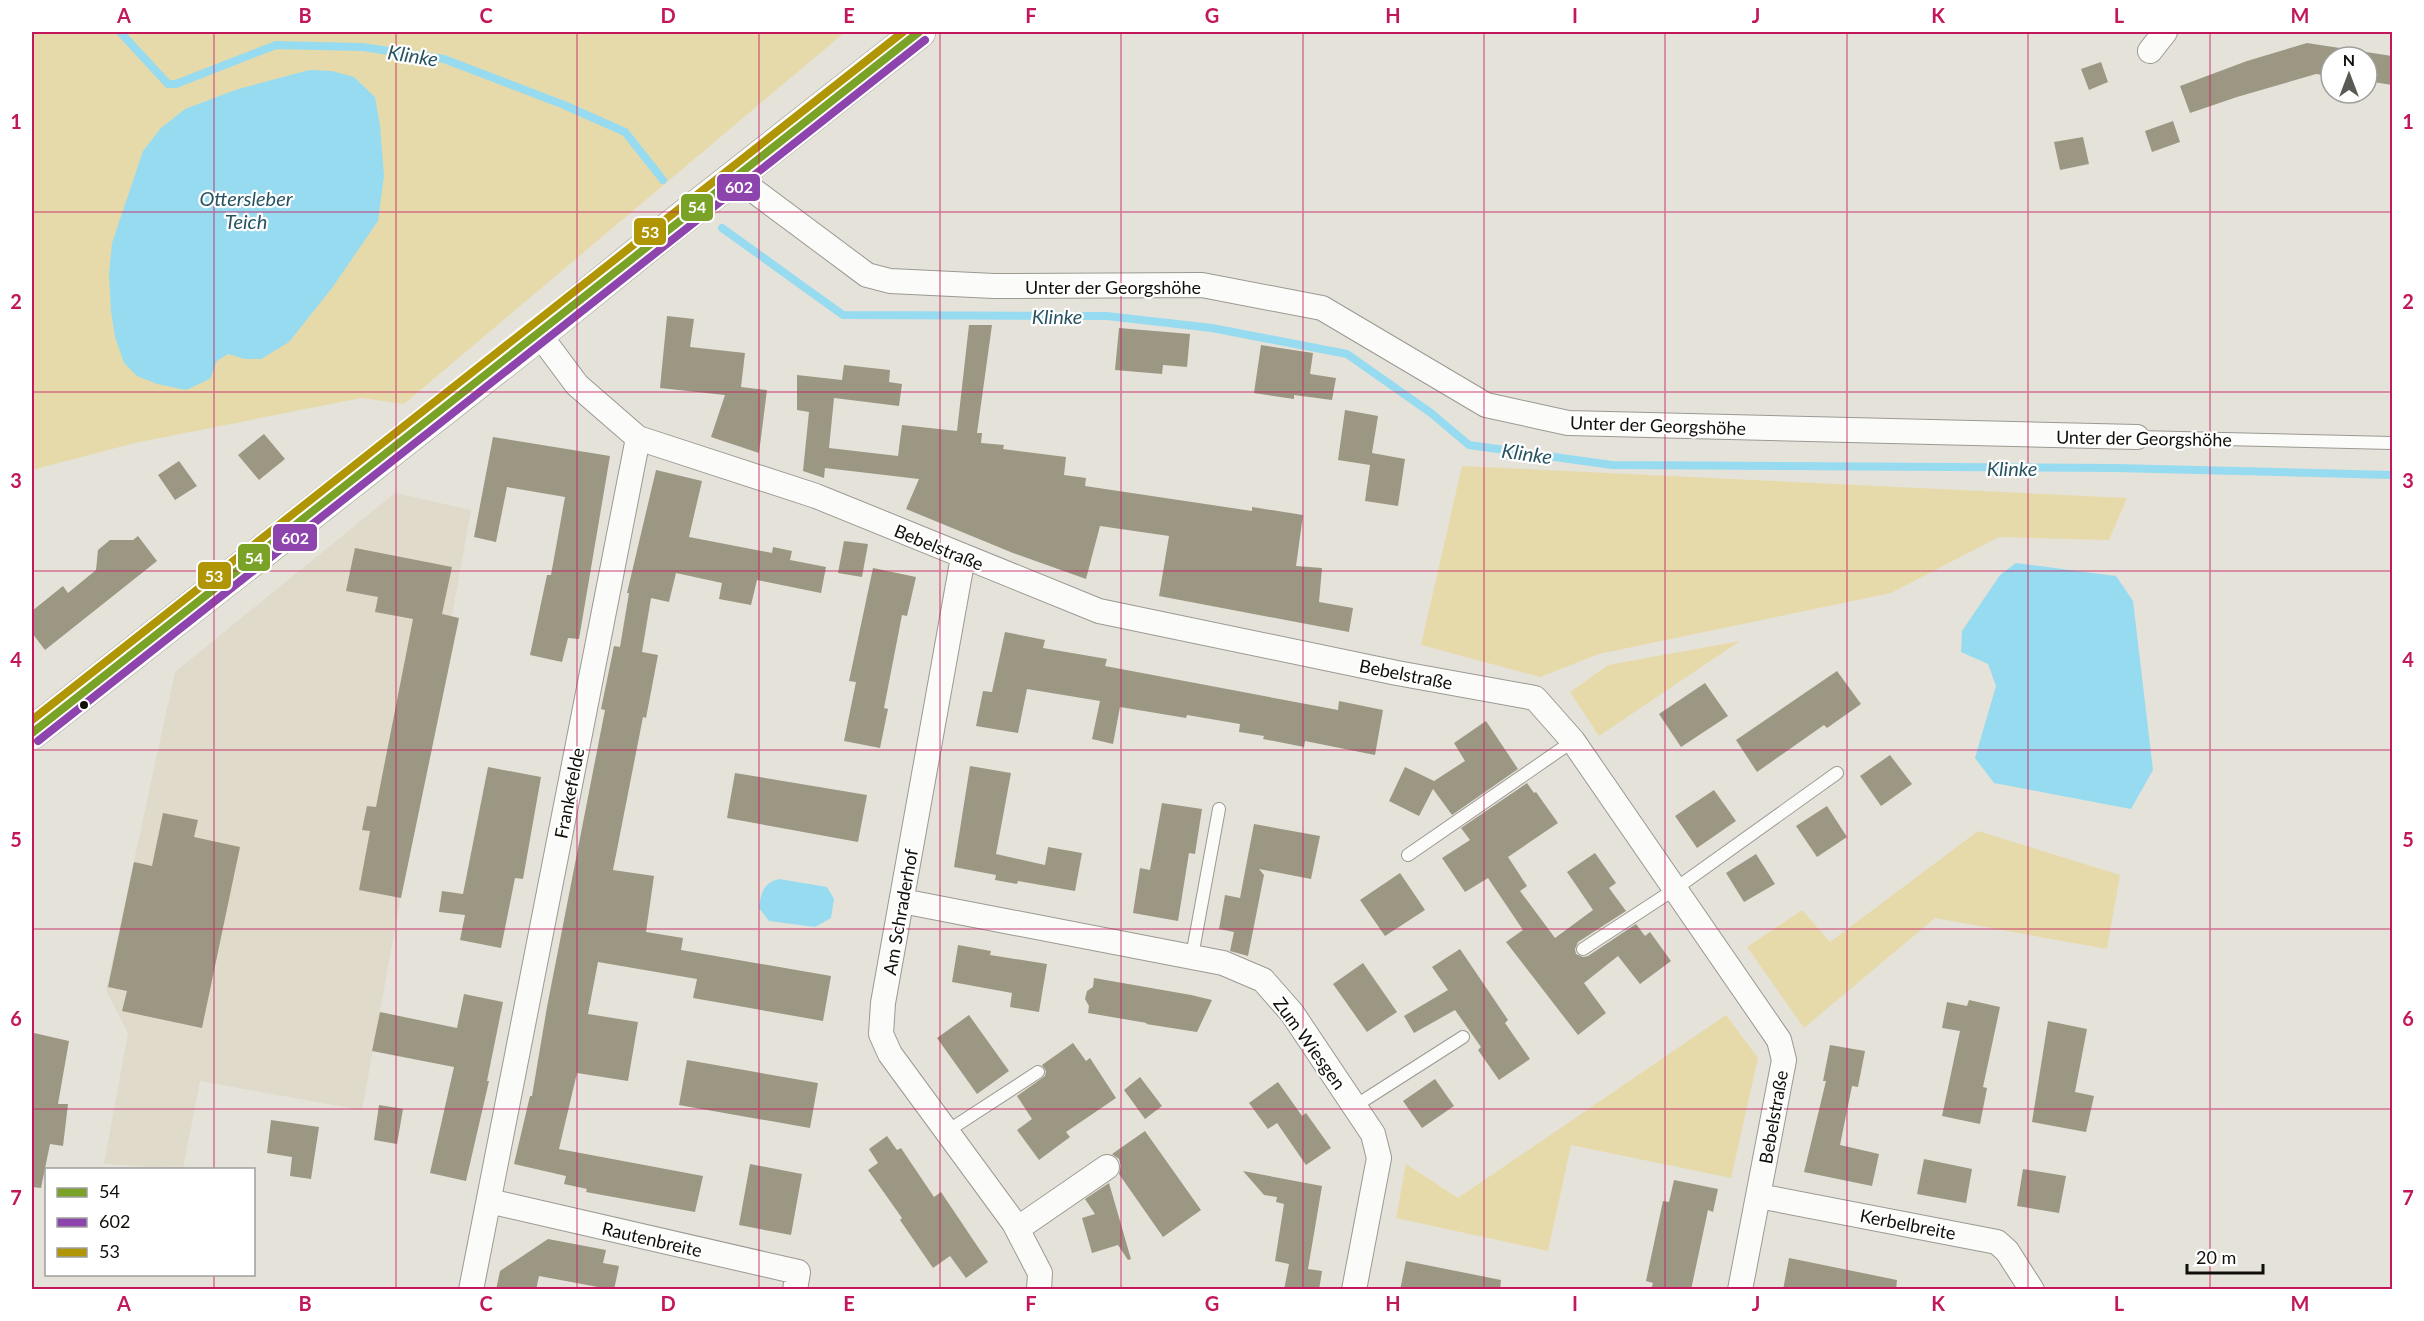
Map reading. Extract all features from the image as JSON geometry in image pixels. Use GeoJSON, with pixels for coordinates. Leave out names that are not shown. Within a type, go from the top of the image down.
{"type":"FeatureCollection","features":[{"type":"Feature","properties":{"kind":"main road"},"geometry":{"type":"LineString","coordinates":[[32,734],[919,32]]}},
{"type":"Feature","properties":{"kind":"street"},"geometry":{"type":"LineString","coordinates":[[2150,51],[2164,32]]}},
{"type":"Feature","properties":{"kind":"street","name":"Unter der Georgshöhe"},"geometry":{"type":"LineString","coordinates":[[729,182],[753,190],[867,275],[890,281],[994,286],[1202,285],[1322,308],[1486,405],[1568,423],[2137,437]]}},
{"type":"Feature","properties":{"kind":"street"},"geometry":{"type":"LineString","coordinates":[[539,334],[577,385],[638,438]]}},
{"type":"Feature","properties":{"kind":"street","name":"Bebelstraße"},"geometry":{"type":"LineString","coordinates":[[638,438],[816,496],[1099,611],[1397,673],[1535,698],[1573,741],[1779,1040],[1784,1060],[1740,1290]]}},
{"type":"Feature","properties":{"kind":"street","name":"Frankefelde"},"geometry":{"type":"LineString","coordinates":[[471,1290],[638,438]]}},
{"type":"Feature","properties":{"kind":"street","name":"Am Schraderhof"},"geometry":{"type":"LineString","coordinates":[[963,557],[883,1003],[881,1034],[890,1054],[1017,1229],[1040,1273],[1039,1290]]}},
{"type":"Feature","properties":{"kind":"street","name":"Zum Wiesgen"},"geometry":{"type":"LineString","coordinates":[[902,901],[1192,956],[1223,963],[1263,980],[1292,1013],[1374,1134],[1379,1158],[1353,1290]]}},
{"type":"Feature","properties":{"kind":"street"},"geometry":{"type":"LineString","coordinates":[[1017,1229],[1107,1167]]}},
{"type":"Feature","properties":{"kind":"street","name":"Kerbelbreite"},"geometry":{"type":"LineString","coordinates":[[1759,1196],[1997,1242],[2007,1251],[2032,1290]]}},
{"type":"Feature","properties":{"kind":"street","name":"Rautenbreite"},"geometry":{"type":"LineString","coordinates":[[489,1201],[798,1272],[795,1290]]}},
{"type":"Feature","properties":{"kind":"lane","name":"Unter der Georgshöhe"},"geometry":{"type":"LineString","coordinates":[[2137,437],[2392,444]]}},
{"type":"Feature","properties":{"kind":"lane"},"geometry":{"type":"LineString","coordinates":[[1408,855],[1573,741]]}},
{"type":"Feature","properties":{"kind":"lane"},"geometry":{"type":"LineString","coordinates":[[1583,949],[1675,889],[1837,773]]}},
{"type":"Feature","properties":{"kind":"lane"},"geometry":{"type":"LineString","coordinates":[[1192,956],[1220,809]]}},
{"type":"Feature","properties":{"kind":"lane"},"geometry":{"type":"LineString","coordinates":[[1355,1106],[1463,1037]]}},
{"type":"Feature","properties":{"kind":"lane"},"geometry":{"type":"LineString","coordinates":[[946,1132],[1038,1072]]}},
{"type":"Feature","properties":{"kind":"shaded area"},"geometry":{"type":"Polygon","coordinates":[[[32,32],[845,32],[404,404],[361,398],[135,443],[32,470],[32,32]]]}},
{"type":"Feature","properties":{"kind":"shaded area"},"geometry":{"type":"Polygon","coordinates":[[[1462,466],[2127,498],[2109,540],[1999,537],[1891,593],[1599,654],[1540,677],[1421,645],[1462,466]]]}},
{"type":"Feature","properties":{"kind":"shaded area"},"geometry":{"type":"Polygon","coordinates":[[[395,493],[471,510],[362,1110],[200,1081],[183,1168],[104,1164],[128,1033],[106,990],[175,672],[395,493]]]}},
{"type":"Feature","properties":{"kind":"shaded area"},"geometry":{"type":"Polygon","coordinates":[[[1740,641],[1599,736],[1570,692],[1608,665],[1740,641]]]}},
{"type":"Feature","properties":{"kind":"shaded area"},"geometry":{"type":"Polygon","coordinates":[[[1978,831],[2120,875],[2107,949],[1935,918],[1804,1028],[1747,947],[1802,910],[1830,942],[1978,831]]]}},
{"type":"Feature","properties":{"kind":"shaded area"},"geometry":{"type":"Polygon","coordinates":[[[1726,1015],[1758,1058],[1731,1178],[1571,1145],[1548,1251],[1396,1218],[1406,1164],[1458,1198],[1726,1015]]]}},
{"type":"Feature","properties":{"kind":"water","name":"Ottersleber Teich"},"geometry":{"type":"Polygon","coordinates":[[[309,70],[332,71],[354,77],[375,97],[384,176],[378,221],[332,288],[289,342],[261,359],[245,359],[228,354],[217,361],[210,379],[186,390],[157,384],[137,376],[124,363],[115,337],[109,274],[112,243],[143,151],[161,128],[185,109],[235,90],[309,70]]]}},
{"type":"Feature","properties":{"kind":"water"},"geometry":{"type":"Polygon","coordinates":[[[2016,563],[2116,576],[2133,601],[2153,770],[2131,809],[1994,783],[1975,758],[1996,686],[1988,664],[1961,652],[1962,631],[2000,575],[2016,563]]]}},
{"type":"Feature","properties":{"kind":"water"},"geometry":{"type":"Polygon","coordinates":[[[779,879],[827,887],[834,899],[831,918],[815,927],[769,921],[759,908],[761,898],[766,886],[779,879]]]}},
{"type":"Feature","properties":{"kind":"building"},"geometry":{"type":"Polygon","coordinates":[[[2307,43],[2320,45],[2319,74],[2237,97],[2190,113],[2180,86],[2247,61],[2307,43]]]}},
{"type":"Feature","properties":{"kind":"building"},"geometry":{"type":"Polygon","coordinates":[[[2379,54],[2392,56],[2392,85],[2379,83],[2379,54]]]}},
{"type":"Feature","properties":{"kind":"building"},"geometry":{"type":"Polygon","coordinates":[[[2101,62],[2108,82],[2089,90],[2081,69],[2101,62]]]}},
{"type":"Feature","properties":{"kind":"building"},"geometry":{"type":"Polygon","coordinates":[[[2173,121],[2180,142],[2152,152],[2145,131],[2173,121]]]}},
{"type":"Feature","properties":{"kind":"building"},"geometry":{"type":"Polygon","coordinates":[[[2083,137],[2089,164],[2060,170],[2054,142],[2083,137]]]}},
{"type":"Feature","properties":{"kind":"building"},"geometry":{"type":"Polygon","coordinates":[[[667,316],[694,319],[690,347],[745,353],[741,387],[767,390],[759,453],[711,437],[725,395],[660,388],[667,316]]]}},
{"type":"Feature","properties":{"kind":"building"},"geometry":{"type":"Polygon","coordinates":[[[969,325],[992,325],[977,433],[982,433],[981,443],[1004,445],[1003,449],[1066,457],[1064,475],[1086,478],[1085,486],[1252,511],[1252,507],[1303,515],[1296,566],[1322,568],[1319,602],[1353,608],[1349,632],[1159,596],[1169,536],[1100,526],[1086,579],[1013,553],[906,509],[919,479],[825,468],[824,478],[803,471],[809,412],[797,410],[797,375],[842,380],[844,365],[890,370],[889,382],[902,384],[899,406],[834,398],[829,448],[898,456],[902,425],[957,431],[969,325]]]}},
{"type":"Feature","properties":{"kind":"building"},"geometry":{"type":"Polygon","coordinates":[[[1119,328],[1190,334],[1187,367],[1163,365],[1162,374],[1115,370],[1119,328]]]}},
{"type":"Feature","properties":{"kind":"building"},"geometry":{"type":"Polygon","coordinates":[[[1261,345],[1313,353],[1310,374],[1336,378],[1332,400],[1294,395],[1294,399],[1254,393],[1261,345]]]}},
{"type":"Feature","properties":{"kind":"building"},"geometry":{"type":"Polygon","coordinates":[[[1345,410],[1378,416],[1372,453],[1405,459],[1398,506],[1365,501],[1370,465],[1338,460],[1345,410]]]}},
{"type":"Feature","properties":{"kind":"building"},"geometry":{"type":"Polygon","coordinates":[[[264,434],[285,459],[259,480],[238,455],[264,434]]]}},
{"type":"Feature","properties":{"kind":"building"},"geometry":{"type":"Polygon","coordinates":[[[493,437],[610,456],[579,639],[568,638],[562,662],[530,655],[547,575],[551,575],[565,497],[507,487],[496,542],[474,537],[493,437]]]}},
{"type":"Feature","properties":{"kind":"building"},"geometry":{"type":"Polygon","coordinates":[[[179,461],[197,486],[175,500],[158,475],[179,461]]]}},
{"type":"Feature","properties":{"kind":"building"},"geometry":{"type":"Polygon","coordinates":[[[656,470],[702,481],[689,537],[772,553],[773,547],[792,551],[790,560],[826,567],[821,593],[757,580],[751,605],[719,599],[722,583],[676,573],[669,602],[651,598],[642,652],[658,655],[646,718],[643,717],[613,870],[654,876],[646,932],[683,938],[681,950],[831,976],[823,1021],[693,998],[697,979],[598,962],[588,1014],[638,1022],[628,1081],[577,1073],[559,1149],[703,1176],[695,1212],[586,1192],[587,1189],[564,1184],[566,1176],[514,1164],[530,1096],[532,1096],[605,710],[601,709],[614,646],[620,647],[629,593],[627,593],[656,470]]]}},
{"type":"Feature","properties":{"kind":"building"},"geometry":{"type":"Polygon","coordinates":[[[138,536],[157,561],[45,650],[32,633],[32,611],[63,586],[68,593],[96,570],[98,550],[110,540],[133,540],[138,536]]]}},
{"type":"Feature","properties":{"kind":"building"},"geometry":{"type":"Polygon","coordinates":[[[844,541],[868,544],[862,577],[838,573],[844,541]]]}},
{"type":"Feature","properties":{"kind":"building"},"geometry":{"type":"Polygon","coordinates":[[[355,548],[452,567],[442,614],[459,618],[401,898],[359,890],[370,831],[362,830],[367,806],[376,807],[413,619],[375,612],[378,597],[346,591],[355,548]]]}},
{"type":"Feature","properties":{"kind":"building"},"geometry":{"type":"Polygon","coordinates":[[[873,568],[916,577],[907,616],[902,615],[884,708],[888,709],[880,748],[844,741],[856,682],[849,681],[873,568]]]}},
{"type":"Feature","properties":{"kind":"building"},"geometry":{"type":"Polygon","coordinates":[[[1005,632],[1045,640],[1043,648],[1107,659],[1105,666],[1338,710],[1339,701],[1383,710],[1375,755],[1305,741],[1304,747],[1263,739],[1264,736],[1239,732],[1240,724],[1120,707],[1113,744],[1092,739],[1100,701],[1027,689],[1018,733],[976,726],[983,691],[992,692],[1005,632]]]}},
{"type":"Feature","properties":{"kind":"building"},"geometry":{"type":"Polygon","coordinates":[[[1837,671],[1861,704],[1827,728],[1824,725],[1757,772],[1736,740],[1837,671]]]}},
{"type":"Feature","properties":{"kind":"building"},"geometry":{"type":"Polygon","coordinates":[[[1705,683],[1728,716],[1681,747],[1659,714],[1705,683]]]}},
{"type":"Feature","properties":{"kind":"building"},"geometry":{"type":"Polygon","coordinates":[[[1486,721],[1518,769],[1452,815],[1433,789],[1419,816],[1389,801],[1405,767],[1434,781],[1465,761],[1454,743],[1486,721]]]}},
{"type":"Feature","properties":{"kind":"building"},"geometry":{"type":"Polygon","coordinates":[[[1890,755],[1912,784],[1881,806],[1860,776],[1890,755]]]}},
{"type":"Feature","properties":{"kind":"building"},"geometry":{"type":"Polygon","coordinates":[[[970,766],[1011,773],[996,854],[1045,865],[1048,847],[1082,853],[1075,891],[1018,881],[1017,884],[995,880],[996,875],[954,867],[970,766]]]}},
{"type":"Feature","properties":{"kind":"building"},"geometry":{"type":"Polygon","coordinates":[[[488,767],[541,777],[523,879],[515,878],[501,948],[460,940],[465,915],[439,912],[442,891],[463,894],[488,767]]]}},
{"type":"Feature","properties":{"kind":"building"},"geometry":{"type":"Polygon","coordinates":[[[735,773],[867,795],[858,842],[727,818],[735,773]]]}},
{"type":"Feature","properties":{"kind":"building"},"geometry":{"type":"Polygon","coordinates":[[[1527,783],[1558,823],[1508,857],[1527,886],[1520,891],[1555,938],[1593,910],[1567,872],[1595,853],[1616,883],[1609,888],[1626,911],[1578,942],[1575,949],[1576,954],[1583,957],[1588,956],[1636,924],[1645,936],[1650,932],[1671,961],[1640,984],[1618,956],[1584,983],[1606,1013],[1578,1035],[1506,942],[1523,930],[1488,878],[1465,892],[1442,858],[1470,840],[1461,828],[1527,783]]]}},
{"type":"Feature","properties":{"kind":"building"},"geometry":{"type":"Polygon","coordinates":[[[1714,790],[1736,821],[1697,848],[1675,816],[1714,790]]]}},
{"type":"Feature","properties":{"kind":"building"},"geometry":{"type":"Polygon","coordinates":[[[1162,803],[1202,809],[1195,854],[1189,853],[1178,921],[1133,913],[1140,868],[1150,870],[1162,803]]]}},
{"type":"Feature","properties":{"kind":"building"},"geometry":{"type":"Polygon","coordinates":[[[1827,806],[1847,837],[1817,857],[1796,826],[1827,806]]]}},
{"type":"Feature","properties":{"kind":"building"},"geometry":{"type":"Polygon","coordinates":[[[163,813],[198,820],[194,837],[240,847],[202,1028],[122,1011],[127,991],[108,987],[134,862],[152,866],[163,813]]]}},
{"type":"Feature","properties":{"kind":"building"},"geometry":{"type":"Polygon","coordinates":[[[1254,824],[1320,836],[1311,879],[1259,869],[1264,875],[1248,956],[1230,951],[1234,932],[1219,929],[1225,895],[1240,898],[1254,824]]]}},
{"type":"Feature","properties":{"kind":"building"},"geometry":{"type":"Polygon","coordinates":[[[1756,854],[1775,884],[1744,902],[1726,873],[1756,854]]]}},
{"type":"Feature","properties":{"kind":"building"},"geometry":{"type":"Polygon","coordinates":[[[1400,873],[1425,910],[1385,936],[1360,900],[1400,873]]]}},
{"type":"Feature","properties":{"kind":"building"},"geometry":{"type":"Polygon","coordinates":[[[958,945],[991,951],[990,955],[1047,964],[1039,1012],[1010,1007],[1012,993],[952,982],[958,945]]]}},
{"type":"Feature","properties":{"kind":"building"},"geometry":{"type":"Polygon","coordinates":[[[1460,949],[1508,1020],[1505,1023],[1530,1059],[1499,1080],[1478,1050],[1481,1047],[1455,1010],[1414,1033],[1404,1016],[1448,990],[1432,967],[1460,949]]]}},
{"type":"Feature","properties":{"kind":"building"},"geometry":{"type":"Polygon","coordinates":[[[1363,963],[1397,1012],[1367,1032],[1333,984],[1363,963]]]}},
{"type":"Feature","properties":{"kind":"building"},"geometry":{"type":"Polygon","coordinates":[[[1094,978],[1212,1000],[1197,1032],[1146,1024],[1088,1013],[1089,1006],[1085,999],[1087,991],[1093,987],[1094,978]]]}},
{"type":"Feature","properties":{"kind":"building"},"geometry":{"type":"Polygon","coordinates":[[[464,994],[503,1002],[487,1081],[489,1081],[466,1181],[430,1173],[454,1067],[372,1051],[380,1012],[457,1028],[464,994]]]}},
{"type":"Feature","properties":{"kind":"building"},"geometry":{"type":"Polygon","coordinates":[[[1969,1000],[2000,1007],[1983,1087],[1987,1088],[1980,1124],[1942,1116],[1960,1031],[1942,1028],[1947,1002],[1967,1006],[1969,1000]]]}},
{"type":"Feature","properties":{"kind":"building"},"geometry":{"type":"Polygon","coordinates":[[[969,1015],[1009,1071],[977,1094],[937,1038],[969,1015]]]}},
{"type":"Feature","properties":{"kind":"building"},"geometry":{"type":"Polygon","coordinates":[[[2048,1021],[2087,1029],[2075,1092],[2094,1096],[2086,1132],[2032,1122],[2048,1021]]]}},
{"type":"Feature","properties":{"kind":"building"},"geometry":{"type":"Polygon","coordinates":[[[34,1033],[69,1041],[58,1104],[68,1104],[63,1146],[50,1144],[41,1188],[32,1187],[32,1046],[34,1033]]]}},
{"type":"Feature","properties":{"kind":"building"},"geometry":{"type":"Polygon","coordinates":[[[1073,1043],[1086,1061],[1090,1058],[1116,1098],[1066,1132],[1070,1137],[1039,1160],[1017,1130],[1032,1119],[1017,1096],[1045,1076],[1046,1071],[1042,1065],[1073,1043]]]}},
{"type":"Feature","properties":{"kind":"building"},"geometry":{"type":"Polygon","coordinates":[[[1830,1045],[1865,1051],[1858,1087],[1852,1086],[1840,1145],[1879,1154],[1872,1186],[1804,1172],[1826,1081],[1823,1081],[1830,1045]]]}},
{"type":"Feature","properties":{"kind":"building"},"geometry":{"type":"Polygon","coordinates":[[[687,1060],[818,1083],[810,1128],[679,1105],[687,1060]]]}},
{"type":"Feature","properties":{"kind":"building"},"geometry":{"type":"Polygon","coordinates":[[[1140,1077],[1162,1106],[1145,1119],[1124,1090],[1140,1077]]]}},
{"type":"Feature","properties":{"kind":"building"},"geometry":{"type":"Polygon","coordinates":[[[1435,1079],[1454,1106],[1422,1128],[1403,1101],[1435,1079]]]}},
{"type":"Feature","properties":{"kind":"building"},"geometry":{"type":"Polygon","coordinates":[[[1278,1082],[1302,1116],[1306,1113],[1331,1148],[1306,1165],[1277,1123],[1268,1129],[1249,1103],[1278,1082]]]}},
{"type":"Feature","properties":{"kind":"building"},"geometry":{"type":"Polygon","coordinates":[[[379,1105],[403,1109],[397,1144],[374,1140],[379,1105]]]}},
{"type":"Feature","properties":{"kind":"building"},"geometry":{"type":"Polygon","coordinates":[[[271,1120],[319,1127],[311,1179],[290,1176],[292,1157],[267,1153],[271,1120]]]}},
{"type":"Feature","properties":{"kind":"building"},"geometry":{"type":"Polygon","coordinates":[[[1145,1131],[1201,1210],[1163,1237],[1119,1174],[1121,1166],[1119,1159],[1112,1154],[1145,1131]]]}},
{"type":"Feature","properties":{"kind":"building"},"geometry":{"type":"Polygon","coordinates":[[[887,1136],[897,1150],[901,1148],[934,1197],[941,1192],[988,1262],[966,1278],[950,1256],[933,1268],[900,1220],[902,1218],[868,1170],[878,1163],[869,1149],[887,1136]]]}},
{"type":"Feature","properties":{"kind":"building"},"geometry":{"type":"Polygon","coordinates":[[[1924,1159],[1972,1169],[1966,1203],[1917,1194],[1924,1159]]]}},
{"type":"Feature","properties":{"kind":"building"},"geometry":{"type":"Polygon","coordinates":[[[750,1164],[802,1174],[791,1235],[739,1225],[750,1164]]]}},
{"type":"Feature","properties":{"kind":"building"},"geometry":{"type":"Polygon","coordinates":[[[2023,1169],[2066,1176],[2059,1213],[2017,1206],[2023,1169]]]}},
{"type":"Feature","properties":{"kind":"building"},"geometry":{"type":"Polygon","coordinates":[[[1243,1171],[1322,1186],[1308,1269],[1322,1271],[1319,1290],[1284,1290],[1289,1264],[1275,1261],[1284,1204],[1276,1202],[1277,1197],[1264,1195],[1243,1171]]]}},
{"type":"Feature","properties":{"kind":"building"},"geometry":{"type":"Polygon","coordinates":[[[1674,1180],[1718,1189],[1713,1212],[1708,1210],[1691,1290],[1651,1290],[1653,1283],[1646,1281],[1663,1201],[1669,1202],[1674,1180]]]}},
{"type":"Feature","properties":{"kind":"building"},"geometry":{"type":"Polygon","coordinates":[[[1109,1183],[1131,1259],[1128,1260],[1118,1245],[1092,1253],[1082,1218],[1095,1214],[1085,1199],[1109,1183]]]}},
{"type":"Feature","properties":{"kind":"building"},"geometry":{"type":"Polygon","coordinates":[[[548,1239],[606,1250],[603,1263],[619,1266],[614,1290],[539,1276],[536,1290],[496,1290],[500,1271],[548,1239]]]}},
{"type":"Feature","properties":{"kind":"building"},"geometry":{"type":"Polygon","coordinates":[[[1789,1258],[1897,1280],[1896,1290],[1783,1290],[1789,1258]]]}},
{"type":"Feature","properties":{"kind":"building"},"geometry":{"type":"Polygon","coordinates":[[[1406,1261],[1501,1280],[1500,1290],[1400,1290],[1406,1261]]]}},
{"type":"Feature","properties":{"kind":"waterway","name":"Klinke"},"geometry":{"type":"LineString","coordinates":[[120,32],[168,84],[176,84],[276,45],[362,47],[444,59],[564,105],[625,132],[663,180]]}},
{"type":"Feature","properties":{"kind":"waterway","name":"Klinke"},"geometry":{"type":"LineString","coordinates":[[722,228],[843,315],[1107,316],[1212,328],[1347,354],[1431,413],[1469,445],[1612,465],[2116,468],[2392,475]]}},
{"type":"Feature","properties":{"kind":"transit line","name":"53"},"geometry":{"type":"LineString","coordinates":[[32,720],[903,32]]}},
{"type":"Feature","properties":{"kind":"transit line","name":"54"},"geometry":{"type":"LineString","coordinates":[[32,733],[919,32]]}},
{"type":"Feature","properties":{"kind":"transit line","name":"602"},"geometry":{"type":"LineString","coordinates":[[38,741],[925,40]]}}]}
